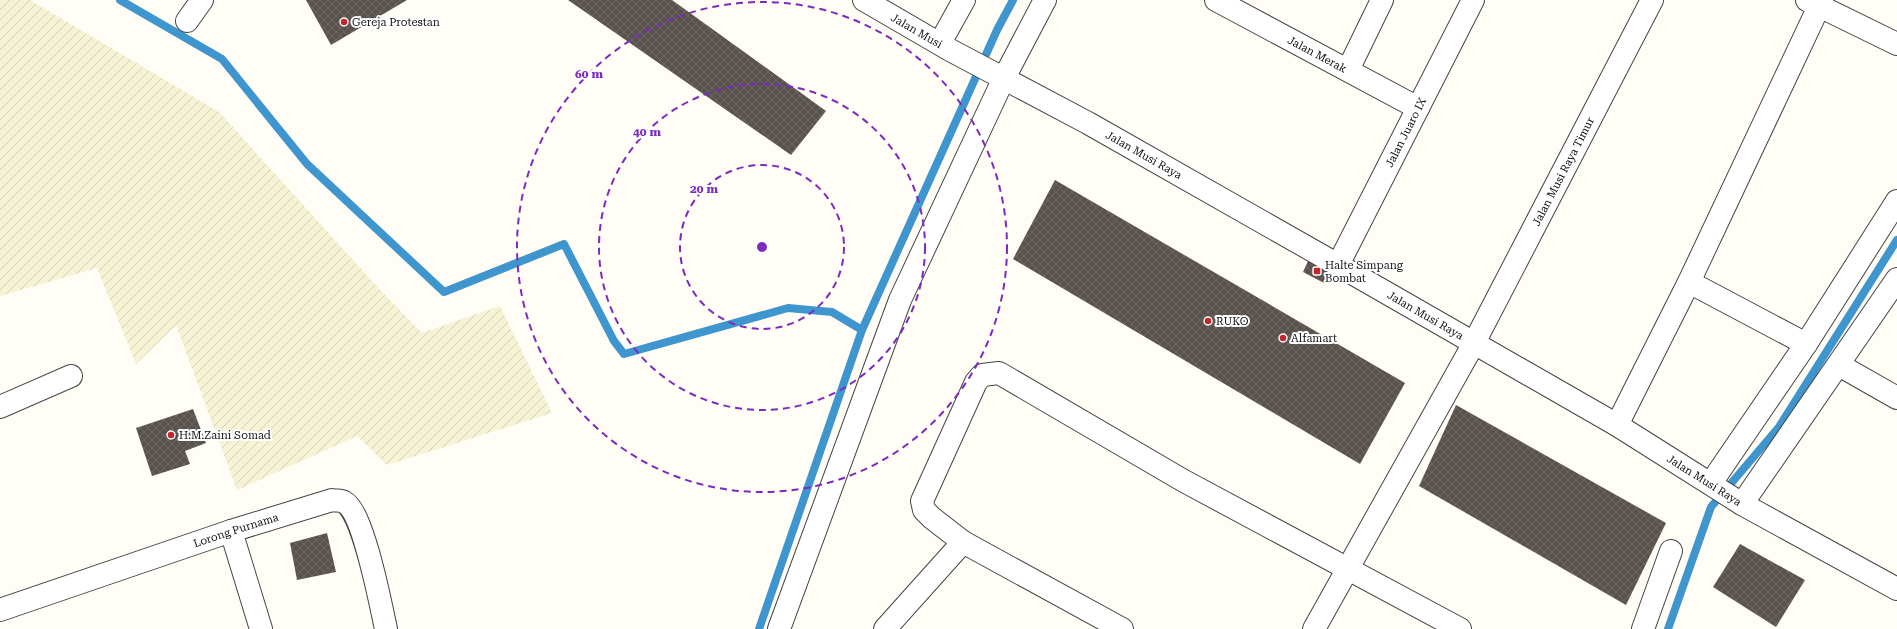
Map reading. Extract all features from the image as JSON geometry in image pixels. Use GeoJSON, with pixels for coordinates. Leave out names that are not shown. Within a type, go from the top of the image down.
{"type":"FeatureCollection","features":[{"type":"Feature","properties":{"kind":"street"},"geometry":{"type":"LineString","coordinates":[[188,21],[202,0]]}},
{"type":"Feature","properties":{"kind":"street","name":"Jalan Musi"},"geometry":{"type":"LineString","coordinates":[[864,0],[945,46]]}},
{"type":"Feature","properties":{"kind":"street"},"geometry":{"type":"LineString","coordinates":[[945,46],[964,0]]}},
{"type":"Feature","properties":{"kind":"street"},"geometry":{"type":"LineString","coordinates":[[779,629],[900,300],[1000,75],[1045,0]]}},
{"type":"Feature","properties":{"kind":"street","name":"Jalan Merak"},"geometry":{"type":"LineString","coordinates":[[1218,0],[1418,108]]}},
{"type":"Feature","properties":{"kind":"street"},"geometry":{"type":"LineString","coordinates":[[1348,70],[1382,0]]}},
{"type":"Feature","properties":{"kind":"street","name":"Jalan Juaro IX"},"geometry":{"type":"LineString","coordinates":[[1338,265],[1472,0]]}},
{"type":"Feature","properties":{"kind":"street","name":"Jalan Musi Raya Timur"},"geometry":{"type":"LineString","coordinates":[[1314,629],[1474,343],[1652,0]]}},
{"type":"Feature","properties":{"kind":"street"},"geometry":{"type":"LineString","coordinates":[[1617,425],[1689,282],[1816,2],[1897,44]]}},
{"type":"Feature","properties":{"kind":"street","name":"Jalan Musi Raya"},"geometry":{"type":"LineString","coordinates":[[945,46],[1088,123],[1338,265],[1617,425],[1725,493],[1897,589]]}},
{"type":"Feature","properties":{"kind":"street"},"geometry":{"type":"LineString","coordinates":[[1725,493],[1806,344],[1897,200]]}},
{"type":"Feature","properties":{"kind":"street"},"geometry":{"type":"LineString","coordinates":[[1725,493],[1839,365],[1897,279]]}},
{"type":"Feature","properties":{"kind":"street"},"geometry":{"type":"LineString","coordinates":[[1689,282],[1806,344]]}},
{"type":"Feature","properties":{"kind":"street"},"geometry":{"type":"LineString","coordinates":[[1839,365],[1897,398]]}},
{"type":"Feature","properties":{"kind":"street"},"geometry":{"type":"LineString","coordinates":[[1122,629],[963,542],[924,510],[922,501],[976,382],[982,375],[999,373],[1184,481],[1460,629]]}},
{"type":"Feature","properties":{"kind":"street"},"geometry":{"type":"LineString","coordinates":[[0,407],[71,376]]}},
{"type":"Feature","properties":{"kind":"street","name":"Lorong Purnama"},"geometry":{"type":"LineString","coordinates":[[0,610],[231,531],[332,500],[344,502],[352,509],[361,527],[386,629]]}},
{"type":"Feature","properties":{"kind":"street"},"geometry":{"type":"LineString","coordinates":[[231,531],[261,629]]}},
{"type":"Feature","properties":{"kind":"street"},"geometry":{"type":"LineString","coordinates":[[885,629],[963,542]]}},
{"type":"Feature","properties":{"kind":"street"},"geometry":{"type":"LineString","coordinates":[[1643,629],[1671,551]]}},
{"type":"Feature","properties":{"kind":"shaded area"},"geometry":{"type":"Polygon","coordinates":[[[0,0],[30,0],[219,112],[382,292],[422,333],[500,306],[552,413],[387,465],[357,436],[237,490],[176,325],[136,364],[97,268],[0,296],[0,0]]]}},
{"type":"Feature","properties":{"kind":"building","name":"Gereja Protestan"},"geometry":{"type":"Polygon","coordinates":[[[306,0],[407,0],[331,45],[306,0]]]}},
{"type":"Feature","properties":{"kind":"building"},"geometry":{"type":"Polygon","coordinates":[[[568,0],[672,0],[826,111],[791,155],[568,0]]]}},
{"type":"Feature","properties":{"kind":"building","name":"RUKO"},"geometry":{"type":"Polygon","coordinates":[[[1055,180],[1405,383],[1360,464],[1013,259],[1055,180]]]}},
{"type":"Feature","properties":{"kind":"building","name":"Halte Simpang Bombat"},"geometry":{"type":"Polygon","coordinates":[[[1309,259],[1331,270],[1324,283],[1303,272],[1309,259]]]}},
{"type":"Feature","properties":{"kind":"building"},"geometry":{"type":"Polygon","coordinates":[[[1456,405],[1666,523],[1626,605],[1419,486],[1456,405]]]}},
{"type":"Feature","properties":{"kind":"building","name":"H.M.Zaini Somad"},"geometry":{"type":"Polygon","coordinates":[[[193,409],[206,443],[185,451],[190,464],[152,476],[136,428],[193,409]]]}},
{"type":"Feature","properties":{"kind":"building"},"geometry":{"type":"Polygon","coordinates":[[[327,533],[336,572],[297,580],[290,543],[327,533]]]}},
{"type":"Feature","properties":{"kind":"building"},"geometry":{"type":"Polygon","coordinates":[[[1740,544],[1805,580],[1776,627],[1713,587],[1740,544]]]}},
{"type":"Feature","properties":{"kind":"waterway"},"geometry":{"type":"LineString","coordinates":[[120,0],[222,59],[307,164],[444,292],[564,244],[614,341],[624,354],[788,308],[832,312],[862,330]]}},
{"type":"Feature","properties":{"kind":"waterway"},"geometry":{"type":"LineString","coordinates":[[759,629],[862,330],[997,30],[1013,0]]}},
{"type":"Feature","properties":{"kind":"waterway"},"geometry":{"type":"LineString","coordinates":[[1668,629],[1711,507],[1779,427],[1897,240]]}},
{"type":"Feature","properties":{"kind":"place","name":"Gereja Protestan"},"geometry":{"type":"Point","coordinates":[344,22]}},
{"type":"Feature","properties":{"kind":"place","name":"Halte Simpang Bombat"},"geometry":{"type":"Point","coordinates":[1317,271]}},
{"type":"Feature","properties":{"kind":"place","name":"RUKO"},"geometry":{"type":"Point","coordinates":[1208,321]}},
{"type":"Feature","properties":{"kind":"place","name":"Alfamart"},"geometry":{"type":"Point","coordinates":[1283,338]}},
{"type":"Feature","properties":{"kind":"place","name":"H.M.Zaini Somad"},"geometry":{"type":"Point","coordinates":[171,435]}}]}
